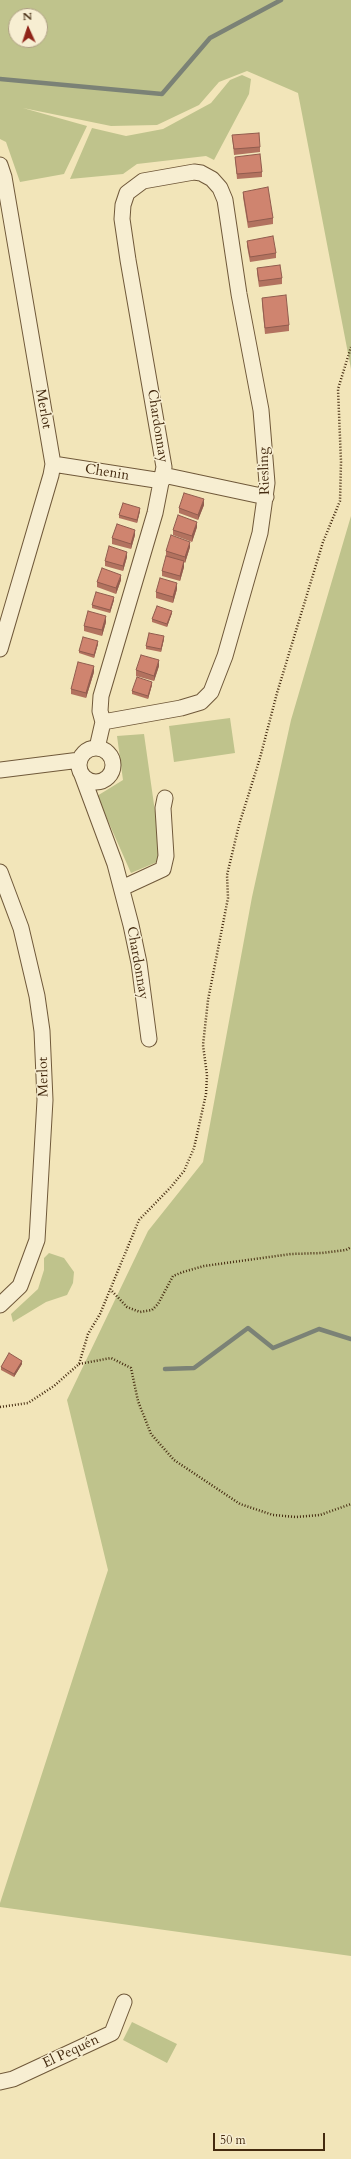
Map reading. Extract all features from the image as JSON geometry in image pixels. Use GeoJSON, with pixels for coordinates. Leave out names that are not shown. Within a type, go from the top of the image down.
{"type":"FeatureCollection","features":[{"type":"Feature","properties":{"kind":"street","name":"Merlot"},"geometry":{"type":"LineString","coordinates":[[0,165],[4,177],[53,464],[51,476],[0,649]]}},
{"type":"Feature","properties":{"kind":"street","name":"Riesling"},"geometry":{"type":"LineString","coordinates":[[103,722],[181,708],[201,702],[211,692],[225,656],[255,552],[266,497],[266,462],[261,410],[241,309],[223,194],[212,179],[201,173],[194,172],[170,176]]}},
{"type":"Feature","properties":{"kind":"street","name":"Chardonnay"},"geometry":{"type":"LineString","coordinates":[[97,748],[103,722],[100,711],[101,696],[155,513],[157,496],[164,466],[160,434],[130,267],[122,211],[127,193],[137,184],[170,176]]}},
{"type":"Feature","properties":{"kind":"street","name":"Chenin"},"geometry":{"type":"LineString","coordinates":[[53,464],[162,478],[266,497]]}},
{"type":"Feature","properties":{"kind":"street"},"geometry":{"type":"LineString","coordinates":[[97,748],[102,749],[110,755],[113,766],[110,775],[106,779],[96,782],[91,781],[82,774],[79,764],[80,760],[87,751],[97,748]]}},
{"type":"Feature","properties":{"kind":"street"},"geometry":{"type":"LineString","coordinates":[[0,770],[80,760]]}},
{"type":"Feature","properties":{"kind":"street","name":"Chardonnay"},"geometry":{"type":"LineString","coordinates":[[82,774],[122,888],[139,963],[149,1038]]}},
{"type":"Feature","properties":{"kind":"street"},"geometry":{"type":"LineString","coordinates":[[122,888],[163,870],[166,856],[164,808],[166,798]]}},
{"type":"Feature","properties":{"kind":"street","name":"Merlot"},"geometry":{"type":"LineString","coordinates":[[0,872],[21,928],[30,962],[40,1017],[45,1066],[45,1107],[37,1240],[20,1286],[0,1305]]}},
{"type":"Feature","properties":{"kind":"street","name":"El Pequén"},"geometry":{"type":"LineString","coordinates":[[0,2082],[13,2079],[112,2033],[124,2002]]}},
{"type":"Feature","properties":{"kind":"path"},"geometry":{"type":"LineString","coordinates":[[79,1364],[88,1334],[100,1314],[139,1220],[171,1187],[184,1171],[194,1148],[206,1094],[207,1075],[203,1045],[208,1000],[228,898],[227,875],[239,825],[260,758],[277,693],[299,626],[323,542],[340,501],[341,462],[338,389],[351,347]]}},
{"type":"Feature","properties":{"kind":"path"},"geometry":{"type":"LineString","coordinates":[[110,1289],[127,1307],[140,1312],[152,1310],[158,1304],[173,1276],[183,1272],[204,1266],[291,1254],[322,1253],[346,1250],[351,1247]]}},
{"type":"Feature","properties":{"kind":"path"},"geometry":{"type":"LineString","coordinates":[[0,1407],[28,1403],[54,1386],[79,1364],[111,1358],[131,1368],[138,1401],[151,1434],[174,1460],[240,1504],[273,1515],[296,1517],[320,1515],[351,1504]]}},
{"type":"Feature","properties":{"kind":"green space"},"geometry":{"type":"Polygon","coordinates":[[[0,0],[351,0],[351,369],[298,93],[247,71],[219,82],[199,105],[157,125],[111,126],[23,108],[87,126],[64,174],[20,182],[6,142],[0,139],[0,0]]]}},
{"type":"Feature","properties":{"kind":"green space"},"geometry":{"type":"Polygon","coordinates":[[[242,75],[251,79],[249,94],[214,160],[206,156],[137,164],[123,174],[70,179],[92,128],[126,136],[163,129],[211,103],[230,80],[242,75]]]}},
{"type":"Feature","properties":{"kind":"green space"},"geometry":{"type":"Polygon","coordinates":[[[351,516],[351,1956],[0,1907],[0,1903],[108,1570],[67,1400],[148,1231],[203,1162],[252,897],[291,720],[351,516]]]}},
{"type":"Feature","properties":{"kind":"green space"},"geometry":{"type":"Polygon","coordinates":[[[230,718],[235,753],[174,762],[169,726],[230,718]]]}},
{"type":"Feature","properties":{"kind":"green space"},"geometry":{"type":"Polygon","coordinates":[[[144,734],[160,847],[157,862],[131,873],[97,796],[123,780],[117,736],[144,734]]]}},
{"type":"Feature","properties":{"kind":"green space"},"geometry":{"type":"Polygon","coordinates":[[[49,1253],[64,1258],[74,1272],[73,1283],[67,1295],[46,1302],[13,1322],[11,1314],[38,1289],[44,1270],[44,1258],[49,1253]]]}},
{"type":"Feature","properties":{"kind":"green space"},"geometry":{"type":"Polygon","coordinates":[[[132,2022],[177,2044],[167,2063],[123,2040],[132,2022]]]}},
{"type":"Feature","properties":{"kind":"building"},"geometry":{"type":"Polygon","coordinates":[[[259,133],[260,147],[234,149],[232,135],[259,133]]]}},
{"type":"Feature","properties":{"kind":"building"},"geometry":{"type":"Polygon","coordinates":[[[260,154],[262,172],[237,174],[235,157],[260,154]]]}},
{"type":"Feature","properties":{"kind":"building"},"geometry":{"type":"Polygon","coordinates":[[[268,187],[273,218],[248,222],[243,192],[268,187]]]}},
{"type":"Feature","properties":{"kind":"building"},"geometry":{"type":"Polygon","coordinates":[[[273,236],[276,253],[250,257],[247,241],[273,236]]]}},
{"type":"Feature","properties":{"kind":"building"},"geometry":{"type":"Polygon","coordinates":[[[280,265],[282,278],[259,281],[257,268],[280,265]]]}},
{"type":"Feature","properties":{"kind":"building"},"geometry":{"type":"Polygon","coordinates":[[[286,295],[289,325],[265,328],[262,298],[286,295]]]}},
{"type":"Feature","properties":{"kind":"building"},"geometry":{"type":"Polygon","coordinates":[[[184,493],[204,499],[198,515],[179,508],[184,493]]]}},
{"type":"Feature","properties":{"kind":"building"},"geometry":{"type":"Polygon","coordinates":[[[123,503],[140,508],[137,520],[119,515],[123,503]]]}},
{"type":"Feature","properties":{"kind":"building"},"geometry":{"type":"Polygon","coordinates":[[[178,515],[197,522],[192,536],[173,530],[178,515]]]}},
{"type":"Feature","properties":{"kind":"building"},"geometry":{"type":"Polygon","coordinates":[[[117,524],[135,530],[131,544],[112,538],[117,524]]]}},
{"type":"Feature","properties":{"kind":"building"},"geometry":{"type":"Polygon","coordinates":[[[171,535],[190,542],[185,557],[166,551],[171,535]]]}},
{"type":"Feature","properties":{"kind":"building"},"geometry":{"type":"Polygon","coordinates":[[[109,546],[127,552],[123,566],[105,561],[109,546]]]}},
{"type":"Feature","properties":{"kind":"building"},"geometry":{"type":"Polygon","coordinates":[[[166,556],[184,561],[180,576],[162,571],[166,556]]]}},
{"type":"Feature","properties":{"kind":"building"},"geometry":{"type":"Polygon","coordinates":[[[102,568],[121,575],[116,588],[97,582],[102,568]]]}},
{"type":"Feature","properties":{"kind":"building"},"geometry":{"type":"Polygon","coordinates":[[[160,578],[177,583],[173,597],[156,592],[160,578]]]}},
{"type":"Feature","properties":{"kind":"building"},"geometry":{"type":"Polygon","coordinates":[[[96,592],[114,597],[110,610],[92,605],[96,592]]]}},
{"type":"Feature","properties":{"kind":"building"},"geometry":{"type":"Polygon","coordinates":[[[157,606],[172,611],[167,624],[152,619],[157,606]]]}},
{"type":"Feature","properties":{"kind":"building"},"geometry":{"type":"Polygon","coordinates":[[[88,611],[106,616],[102,630],[84,626],[88,611]]]}},
{"type":"Feature","properties":{"kind":"building"},"geometry":{"type":"Polygon","coordinates":[[[149,633],[164,636],[161,649],[146,646],[149,633]]]}},
{"type":"Feature","properties":{"kind":"building"},"geometry":{"type":"Polygon","coordinates":[[[83,637],[98,641],[94,655],[79,651],[83,637]]]}},
{"type":"Feature","properties":{"kind":"building"},"geometry":{"type":"Polygon","coordinates":[[[141,655],[159,660],[154,676],[136,670],[141,655]]]}},
{"type":"Feature","properties":{"kind":"building"},"geometry":{"type":"Polygon","coordinates":[[[78,662],[94,666],[86,693],[71,689],[78,662]]]}},
{"type":"Feature","properties":{"kind":"building"},"geometry":{"type":"Polygon","coordinates":[[[137,677],[152,682],[148,696],[132,691],[137,677]]]}},
{"type":"Feature","properties":{"kind":"building"},"geometry":{"type":"Polygon","coordinates":[[[9,1353],[22,1361],[14,1374],[1,1367],[9,1353]]]}},
{"type":"Feature","properties":{"kind":"waterway"},"geometry":{"type":"LineString","coordinates":[[0,79],[162,94],[210,38],[281,0]]}},
{"type":"Feature","properties":{"kind":"waterway"},"geometry":{"type":"LineString","coordinates":[[165,1369],[194,1368],[248,1328],[273,1348],[319,1329],[351,1339]]}}]}
